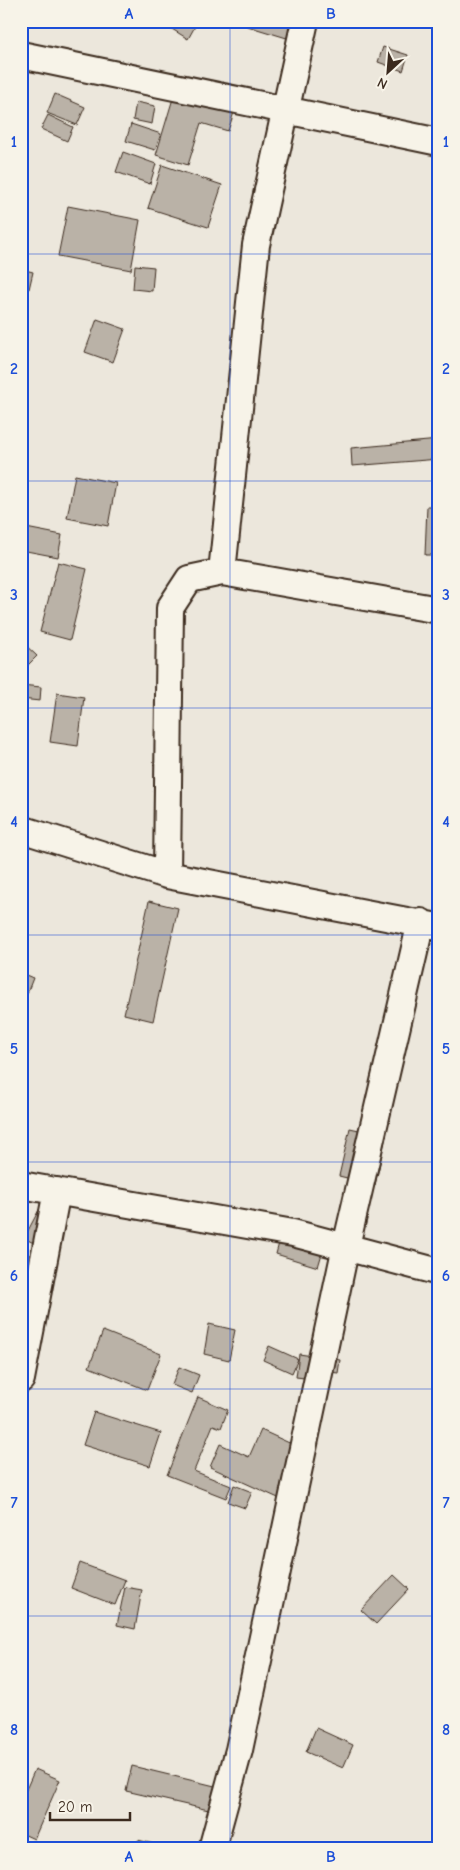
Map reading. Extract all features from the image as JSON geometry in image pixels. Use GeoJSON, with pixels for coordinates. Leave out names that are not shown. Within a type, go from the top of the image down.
{"type":"FeatureCollection","features":[{"type":"Feature","properties":{"kind":"street"},"geometry":{"type":"LineString","coordinates":[[222,572],[256,245],[305,21]]}},
{"type":"Feature","properties":{"kind":"street"},"geometry":{"type":"LineString","coordinates":[[21,55],[439,142]]}},
{"type":"Feature","properties":{"kind":"street"},"geometry":{"type":"LineString","coordinates":[[167,875],[170,608],[189,579],[222,572],[439,610]]}},
{"type":"Feature","properties":{"kind":"street"},"geometry":{"type":"LineString","coordinates":[[21,829],[167,875],[430,925],[346,1246],[239,1750],[212,1849]]}},
{"type":"Feature","properties":{"kind":"street"},"geometry":{"type":"LineString","coordinates":[[21,1185],[293,1233],[439,1272]]}},
{"type":"Feature","properties":{"kind":"street"},"geometry":{"type":"LineString","coordinates":[[21,1379],[57,1191]]}},
{"type":"Feature","properties":{"kind":"building"},"geometry":{"type":"Polygon","coordinates":[[[159,21],[198,21],[188,39],[159,21]]]}},
{"type":"Feature","properties":{"kind":"building"},"geometry":{"type":"Polygon","coordinates":[[[245,21],[295,21],[290,39],[244,25],[245,21]]]}},
{"type":"Feature","properties":{"kind":"building"},"geometry":{"type":"Polygon","coordinates":[[[383,47],[408,55],[403,71],[378,62],[383,47]]]}},
{"type":"Feature","properties":{"kind":"building"},"geometry":{"type":"Polygon","coordinates":[[[180,75],[255,97],[235,109],[228,131],[201,123],[188,165],[156,155],[180,75]]]}},
{"type":"Feature","properties":{"kind":"building"},"geometry":{"type":"Polygon","coordinates":[[[55,94],[85,107],[77,125],[47,113],[55,94]]]}},
{"type":"Feature","properties":{"kind":"building"},"geometry":{"type":"Polygon","coordinates":[[[136,102],[155,106],[152,124],[133,120],[136,102]]]}},
{"type":"Feature","properties":{"kind":"building"},"geometry":{"type":"Polygon","coordinates":[[[48,115],[73,127],[67,141],[41,129],[48,115]]]}},
{"type":"Feature","properties":{"kind":"building"},"geometry":{"type":"Polygon","coordinates":[[[131,124],[161,134],[155,150],[126,141],[131,124]]]}},
{"type":"Feature","properties":{"kind":"building"},"geometry":{"type":"Polygon","coordinates":[[[123,152],[156,164],[150,184],[116,172],[123,152]]]}},
{"type":"Feature","properties":{"kind":"building"},"geometry":{"type":"Polygon","coordinates":[[[162,165],[222,185],[208,227],[148,208],[162,165]]]}},
{"type":"Feature","properties":{"kind":"building"},"geometry":{"type":"Polygon","coordinates":[[[68,206],[140,220],[131,270],[58,256],[68,206]]]}},
{"type":"Feature","properties":{"kind":"building"},"geometry":{"type":"Polygon","coordinates":[[[135,265],[154,267],[152,291],[133,289],[135,265]]]}},
{"type":"Feature","properties":{"kind":"building"},"geometry":{"type":"Polygon","coordinates":[[[21,269],[33,272],[29,289],[21,287],[21,269]]]}},
{"type":"Feature","properties":{"kind":"building"},"geometry":{"type":"Polygon","coordinates":[[[97,319],[125,329],[113,362],[85,352],[97,319]]]}},
{"type":"Feature","properties":{"kind":"building"},"geometry":{"type":"Polygon","coordinates":[[[439,440],[439,459],[352,466],[351,448],[439,440]]]}},
{"type":"Feature","properties":{"kind":"building"},"geometry":{"type":"Polygon","coordinates":[[[75,475],[116,483],[108,526],[67,518],[75,475]]]}},
{"type":"Feature","properties":{"kind":"building"},"geometry":{"type":"Polygon","coordinates":[[[427,506],[439,506],[439,555],[425,555],[427,506]]]}},
{"type":"Feature","properties":{"kind":"building"},"geometry":{"type":"Polygon","coordinates":[[[21,527],[62,535],[58,557],[21,550],[21,527]]]}},
{"type":"Feature","properties":{"kind":"building"},"geometry":{"type":"Polygon","coordinates":[[[58,562],[87,569],[70,640],[40,632],[58,562]]]}},
{"type":"Feature","properties":{"kind":"building"},"geometry":{"type":"Polygon","coordinates":[[[21,641],[37,656],[21,672],[21,641]]]}},
{"type":"Feature","properties":{"kind":"building"},"geometry":{"type":"Polygon","coordinates":[[[21,685],[41,687],[40,701],[21,699],[21,685]]]}},
{"type":"Feature","properties":{"kind":"building"},"geometry":{"type":"Polygon","coordinates":[[[57,693],[84,697],[78,746],[50,742],[57,693]]]}},
{"type":"Feature","properties":{"kind":"building"},"geometry":{"type":"Polygon","coordinates":[[[149,901],[178,908],[153,1021],[124,1014],[149,901]]]}},
{"type":"Feature","properties":{"kind":"building"},"geometry":{"type":"Polygon","coordinates":[[[21,973],[33,978],[26,996],[21,994],[21,973]]]}},
{"type":"Feature","properties":{"kind":"building"},"geometry":{"type":"Polygon","coordinates":[[[350,1128],[386,1136],[375,1185],[339,1176],[350,1128]]]}},
{"type":"Feature","properties":{"kind":"building"},"geometry":{"type":"Polygon","coordinates":[[[50,1189],[43,1248],[24,1238],[50,1189]]]}},
{"type":"Feature","properties":{"kind":"building"},"geometry":{"type":"Polygon","coordinates":[[[285,1221],[328,1233],[318,1267],[276,1254],[285,1221]]]}},
{"type":"Feature","properties":{"kind":"building"},"geometry":{"type":"Polygon","coordinates":[[[209,1324],[235,1330],[229,1360],[204,1354],[209,1324]]]}},
{"type":"Feature","properties":{"kind":"building"},"geometry":{"type":"Polygon","coordinates":[[[103,1331],[161,1354],[147,1390],[89,1367],[103,1331]]]}},
{"type":"Feature","properties":{"kind":"building"},"geometry":{"type":"Polygon","coordinates":[[[269,1346],[298,1359],[292,1373],[263,1360],[269,1346]]]}},
{"type":"Feature","properties":{"kind":"building"},"geometry":{"type":"Polygon","coordinates":[[[299,1354],[340,1360],[338,1373],[322,1371],[321,1380],[296,1377],[299,1354]]]}},
{"type":"Feature","properties":{"kind":"building"},"geometry":{"type":"Polygon","coordinates":[[[179,1367],[199,1375],[192,1393],[172,1385],[179,1367]]]}},
{"type":"Feature","properties":{"kind":"building"},"geometry":{"type":"Polygon","coordinates":[[[198,1397],[228,1410],[221,1428],[213,1425],[194,1471],[231,1486],[226,1498],[167,1475],[198,1397]]]}},
{"type":"Feature","properties":{"kind":"building"},"geometry":{"type":"Polygon","coordinates":[[[94,1412],[161,1433],[150,1466],[83,1445],[94,1412]]]}},
{"type":"Feature","properties":{"kind":"building"},"geometry":{"type":"Polygon","coordinates":[[[261,1430],[309,1452],[287,1502],[210,1467],[220,1444],[249,1457],[261,1430]]]}},
{"type":"Feature","properties":{"kind":"building"},"geometry":{"type":"Polygon","coordinates":[[[234,1485],[252,1492],[245,1508],[228,1502],[234,1485]]]}},
{"type":"Feature","properties":{"kind":"building"},"geometry":{"type":"Polygon","coordinates":[[[80,1563],[125,1580],[115,1605],[71,1588],[80,1563]]]}},
{"type":"Feature","properties":{"kind":"building"},"geometry":{"type":"Polygon","coordinates":[[[394,1575],[409,1589],[376,1624],[361,1610],[394,1575]]]}},
{"type":"Feature","properties":{"kind":"building"},"geometry":{"type":"Polygon","coordinates":[[[125,1587],[142,1590],[135,1629],[117,1625],[125,1587]]]}},
{"type":"Feature","properties":{"kind":"building"},"geometry":{"type":"Polygon","coordinates":[[[316,1728],[353,1745],[343,1768],[306,1752],[316,1728]]]}},
{"type":"Feature","properties":{"kind":"building"},"geometry":{"type":"Polygon","coordinates":[[[132,1766],[219,1787],[213,1811],[126,1791],[132,1766]]]}},
{"type":"Feature","properties":{"kind":"building"},"geometry":{"type":"Polygon","coordinates":[[[35,1769],[60,1780],[34,1839],[21,1833],[21,1801],[35,1769]]]}},
{"type":"Feature","properties":{"kind":"building"},"geometry":{"type":"Polygon","coordinates":[[[138,1840],[154,1844],[153,1849],[136,1849],[138,1840]]]}}]}
